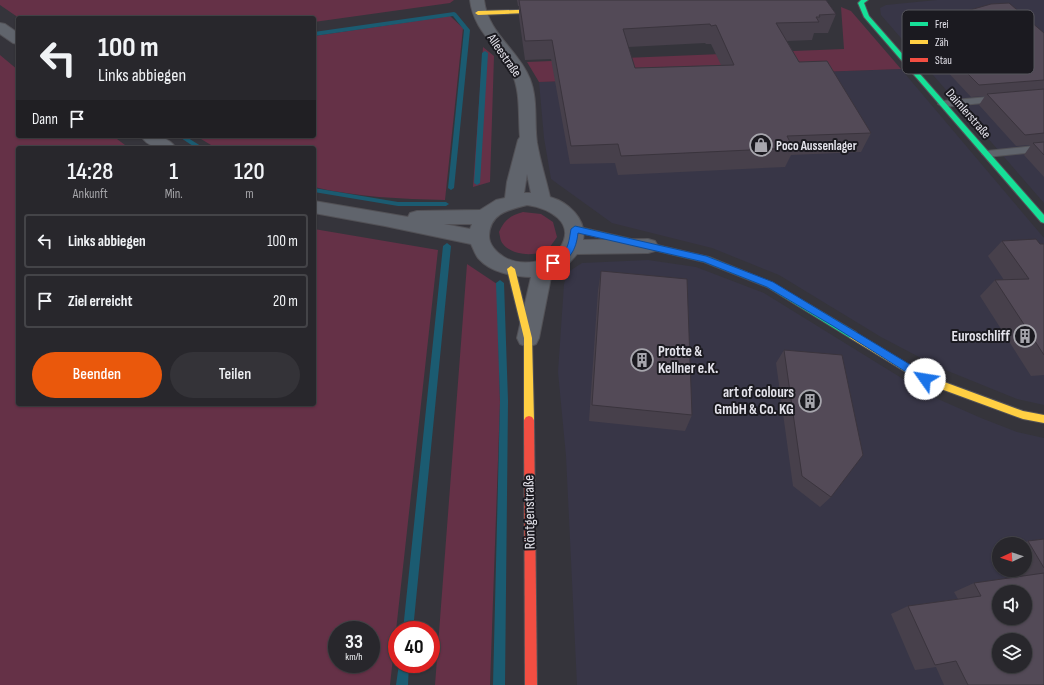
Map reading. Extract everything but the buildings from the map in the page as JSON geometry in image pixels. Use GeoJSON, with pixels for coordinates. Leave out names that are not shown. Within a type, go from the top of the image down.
{"type":"FeatureCollection","features":[{"type":"Feature","properties":{"kind":"street","name":"Daimlerstraße"},"geometry":{"type":"LineString","coordinates":[[863,2],[866,16],[902,57]]}},
{"type":"Feature","properties":{"kind":"street"},"geometry":{"type":"LineString","coordinates":[[477,7],[558,11]]}},
{"type":"Feature","properties":{"kind":"street","name":"Alleestraße"},"geometry":{"type":"LineString","coordinates":[[477,7],[485,26],[517,68],[525,85],[528,135],[541,201]]}},
{"type":"Feature","properties":{"kind":"street"},"geometry":{"type":"LineString","coordinates":[[0,27],[16,39]]}},
{"type":"Feature","properties":{"kind":"street","name":"Daimlerstraße"},"geometry":{"type":"LineString","coordinates":[[917,74],[1044,220]]}},
{"type":"Feature","properties":{"kind":"street","name":"Alleestraße"},"geometry":{"type":"LineString","coordinates":[[514,201],[516,182],[528,135]]}},
{"type":"Feature","properties":{"kind":"street"},"geometry":{"type":"LineString","coordinates":[[152,138],[164,146]]}},
{"type":"Feature","properties":{"kind":"street"},"geometry":{"type":"LineString","coordinates":[[526,199],[541,201],[553,205],[566,214],[574,238],[562,259],[543,268],[529,270],[511,268],[493,260],[482,249],[478,238],[479,227],[484,217],[495,208],[514,201],[526,199]]}},
{"type":"Feature","properties":{"kind":"street"},"geometry":{"type":"LineString","coordinates":[[316,207],[385,219],[478,238]]}},
{"type":"Feature","properties":{"kind":"street"},"geometry":{"type":"LineString","coordinates":[[385,219],[457,216],[484,217]]}},
{"type":"Feature","properties":{"kind":"street"},"geometry":{"type":"LineString","coordinates":[[574,238],[648,246],[706,259],[770,285],[925,379],[1023,415],[1044,419]]}},
{"type":"Feature","properties":{"kind":"street","name":"Röntgenstraße"},"geometry":{"type":"LineString","coordinates":[[511,268],[528,338]]}},
{"type":"Feature","properties":{"kind":"street","name":"Röntgenstraße"},"geometry":{"type":"LineString","coordinates":[[531,685],[528,338],[543,268]]}},
{"type":"Feature","properties":{"kind":"lane"},"geometry":{"type":"LineString","coordinates":[[943,104],[1005,98]]}},
{"type":"Feature","properties":{"kind":"lane"},"geometry":{"type":"LineString","coordinates":[[987,154],[1044,148]]}},
{"type":"Feature","properties":{"kind":"shaded area"},"geometry":{"type":"Polygon","coordinates":[[[0,0],[454,0],[450,3],[316,22],[316,16],[16,16],[0,5],[0,0]]]}},
{"type":"Feature","properties":{"kind":"shaded area"},"geometry":{"type":"Polygon","coordinates":[[[937,0],[1044,0],[1044,203],[932,74],[1034,74],[1034,10],[902,10],[902,39],[881,15],[880,8],[886,5],[937,0]]]}},
{"type":"Feature","properties":{"kind":"shaded area"},"geometry":{"type":"Polygon","coordinates":[[[841,7],[851,11],[901,69],[539,82],[527,62],[844,49],[841,7]]]}},
{"type":"Feature","properties":{"kind":"shaded area"},"geometry":{"type":"Polygon","coordinates":[[[450,16],[463,28],[445,200],[362,195],[316,187],[316,146],[213,146],[199,138],[316,138],[316,36],[450,16]]]}},
{"type":"Feature","properties":{"kind":"shaded area"},"geometry":{"type":"Polygon","coordinates":[[[483,47],[494,56],[490,182],[473,187],[483,47]]]}},
{"type":"Feature","properties":{"kind":"shaded area"},"geometry":{"type":"Polygon","coordinates":[[[0,55],[16,68],[16,138],[116,138],[126,146],[16,146],[16,406],[316,406],[316,229],[438,250],[397,621],[388,621],[388,673],[391,673],[390,685],[0,685],[0,55]]]}},
{"type":"Feature","properties":{"kind":"shaded area"},"geometry":{"type":"Polygon","coordinates":[[[901,69],[902,74],[905,74],[1044,238],[1044,405],[1017,399],[938,367],[881,337],[779,275],[712,248],[612,223],[551,179],[544,138],[539,82],[901,69]]]}},
{"type":"Feature","properties":{"kind":"shaded area"},"geometry":{"type":"Polygon","coordinates":[[[523,212],[541,214],[553,222],[557,237],[545,251],[533,254],[519,253],[507,248],[502,243],[499,232],[503,224],[511,217],[523,212]]]}},
{"type":"Feature","properties":{"kind":"shaded area"},"geometry":{"type":"Polygon","coordinates":[[[648,260],[696,267],[764,293],[929,395],[1017,432],[1044,438],[1044,685],[577,685],[566,456],[558,372],[564,284],[568,272],[582,263],[648,260]]]}},
{"type":"Feature","properties":{"kind":"shaded area"},"geometry":{"type":"Polygon","coordinates":[[[467,264],[497,284],[500,403],[490,685],[435,685],[436,673],[440,673],[440,621],[467,264]]]}},
{"type":"Feature","properties":{"kind":"waterway"},"geometry":{"type":"LineString","coordinates":[[316,34],[454,14],[467,30],[451,188]]}},
{"type":"Feature","properties":{"kind":"waterway"},"geometry":{"type":"LineString","coordinates":[[477,183],[485,53]]}},
{"type":"Feature","properties":{"kind":"waterway"},"geometry":{"type":"LineString","coordinates":[[184,138],[198,146]]}},
{"type":"Feature","properties":{"kind":"waterway"},"geometry":{"type":"LineString","coordinates":[[316,190],[398,204],[446,204]]}},
{"type":"Feature","properties":{"kind":"waterway"},"geometry":{"type":"LineString","coordinates":[[409,621],[447,246]]}},
{"type":"Feature","properties":{"kind":"waterway"},"geometry":{"type":"LineString","coordinates":[[499,685],[504,401],[500,283]]}},
{"type":"Feature","properties":{"kind":"waterway"},"geometry":{"type":"LineString","coordinates":[[402,685],[403,673]]}},
{"type":"Feature","properties":{"kind":"traffic: fast"},"geometry":{"type":"LineString","coordinates":[[865,0],[861,3],[866,16],[902,57]]}},
{"type":"Feature","properties":{"kind":"traffic: fast"},"geometry":{"type":"LineString","coordinates":[[917,74],[1044,220]]}},
{"type":"Feature","properties":{"kind":"traffic: fast"},"geometry":{"type":"LineString","coordinates":[[575,229],[706,259],[770,285],[853,335]]}},
{"type":"Feature","properties":{"kind":"traffic: slow"},"geometry":{"type":"LineString","coordinates":[[478,13],[549,11]]}},
{"type":"Feature","properties":{"kind":"traffic: slow"},"geometry":{"type":"LineString","coordinates":[[511,269],[528,338],[529,420]]}},
{"type":"Feature","properties":{"kind":"traffic: slow"},"geometry":{"type":"LineString","coordinates":[[853,335],[925,379],[1023,415],[1044,419]]}},
{"type":"Feature","properties":{"kind":"traffic: jam"},"geometry":{"type":"LineString","coordinates":[[529,420],[531,685]]}},
{"type":"Feature","properties":{"kind":"place","name":"Poco Aussenlager"},"geometry":{"type":"Point","coordinates":[761,145]}},
{"type":"Feature","properties":{"kind":"place","name":"Euroschliff"},"geometry":{"type":"Point","coordinates":[1025,336]}},
{"type":"Feature","properties":{"kind":"place","name":"Protte & Kellner e.K."},"geometry":{"type":"Point","coordinates":[642,360]}},
{"type":"Feature","properties":{"kind":"place","name":"art of colours GmbH & Co. KG"},"geometry":{"type":"Point","coordinates":[810,401]}},
{"type":"Feature","properties":{"kind":"route"},"geometry":{"type":"LineString","coordinates":[[553,263],[562,259],[572,247],[575,229],[706,259],[770,285],[925,379]]}}]}
